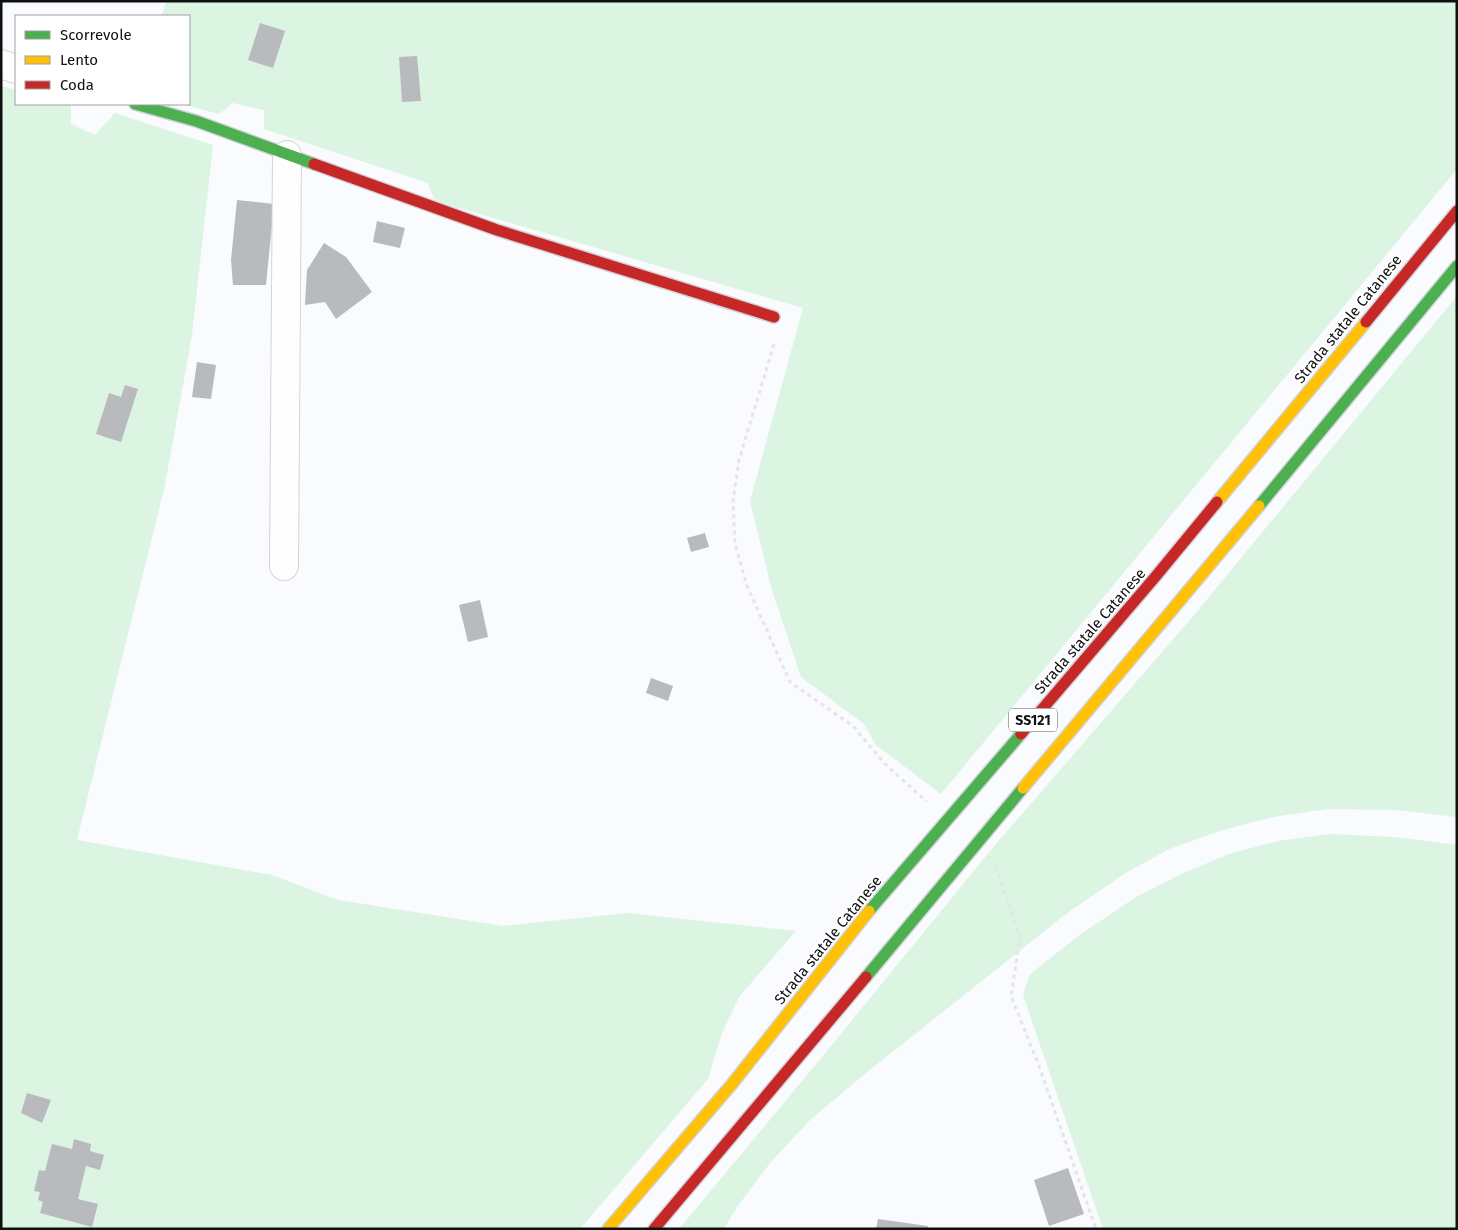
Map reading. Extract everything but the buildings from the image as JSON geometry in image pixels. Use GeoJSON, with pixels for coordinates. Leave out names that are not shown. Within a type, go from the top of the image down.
{"type":"FeatureCollection","features":[{"type":"Feature","properties":{"kind":"main road"},"geometry":{"type":"LineString","coordinates":[[139,105],[196,121],[497,230],[774,317]]}},
{"type":"Feature","properties":{"kind":"main road","name":"Strada statale Catanese"},"geometry":{"type":"LineString","coordinates":[[608,1229],[732,1084],[867,914],[1156,576],[1457,211]]}},
{"type":"Feature","properties":{"kind":"main road","name":"SS121"},"geometry":{"type":"LineString","coordinates":[[654,1229],[1182,599],[1457,266]]}},
{"type":"Feature","properties":{"kind":"street"},"geometry":{"type":"LineString","coordinates":[[1,64],[15,69]]}},
{"type":"Feature","properties":{"kind":"street"},"geometry":{"type":"LineString","coordinates":[[284,566],[287,155]]}},
{"type":"Feature","properties":{"kind":"path"},"geometry":{"type":"LineString","coordinates":[[774,317],[776,338],[739,460],[733,501],[735,544],[747,586],[790,682],[854,726],[885,764],[932,806]]}},
{"type":"Feature","properties":{"kind":"path"},"geometry":{"type":"LineString","coordinates":[[993,860],[1020,937],[1011,996],[1039,1066],[1096,1229]]}},
{"type":"Feature","properties":{"kind":"green space"},"geometry":{"type":"Polygon","coordinates":[[[167,1],[1457,1],[1457,169],[941,794],[876,745],[864,724],[801,677],[771,587],[750,501],[803,308],[435,201],[428,183],[264,129],[264,110],[233,103],[219,114],[186,105],[190,105],[190,15],[161,15],[167,1]]]}},
{"type":"Feature","properties":{"kind":"green space"},"geometry":{"type":"Polygon","coordinates":[[[1,86],[15,90],[15,105],[71,105],[71,124],[95,135],[115,113],[213,145],[192,335],[165,485],[77,840],[272,875],[338,900],[503,926],[627,913],[796,931],[739,997],[722,1033],[708,1079],[580,1229],[1,1229],[1,86]]]}},
{"type":"Feature","properties":{"kind":"green space"},"geometry":{"type":"Polygon","coordinates":[[[1457,296],[1457,817],[1396,810],[1327,809],[1273,817],[1220,831],[1169,849],[1124,874],[1066,914],[861,1077],[809,1121],[770,1163],[737,1207],[724,1229],[679,1229],[990,851],[1195,614],[1457,296]]]}},
{"type":"Feature","properties":{"kind":"green space"},"geometry":{"type":"Polygon","coordinates":[[[1330,834],[1395,837],[1457,845],[1457,1229],[1103,1229],[1023,995],[1030,974],[1081,934],[1136,897],[1181,874],[1229,854],[1278,841],[1330,834]]]}},
{"type":"Feature","properties":{"kind":"traffic: fast"},"geometry":{"type":"LineString","coordinates":[[139,105],[196,121],[314,164]]}},
{"type":"Feature","properties":{"kind":"traffic: fast"},"geometry":{"type":"LineString","coordinates":[[1259,506],[1457,266]]}},
{"type":"Feature","properties":{"kind":"traffic: fast"},"geometry":{"type":"LineString","coordinates":[[869,911],[1021,734]]}},
{"type":"Feature","properties":{"kind":"traffic: fast"},"geometry":{"type":"LineString","coordinates":[[866,977],[1023,788]]}},
{"type":"Feature","properties":{"kind":"traffic: slow"},"geometry":{"type":"LineString","coordinates":[[1217,502],[1366,322]]}},
{"type":"Feature","properties":{"kind":"traffic: slow"},"geometry":{"type":"LineString","coordinates":[[1023,788],[1259,506]]}},
{"type":"Feature","properties":{"kind":"traffic: slow"},"geometry":{"type":"LineString","coordinates":[[608,1229],[732,1084],[869,911]]}},
{"type":"Feature","properties":{"kind":"traffic: jam"},"geometry":{"type":"LineString","coordinates":[[314,164],[497,230],[774,317]]}},
{"type":"Feature","properties":{"kind":"traffic: jam"},"geometry":{"type":"LineString","coordinates":[[1366,322],[1457,211]]}},
{"type":"Feature","properties":{"kind":"traffic: jam"},"geometry":{"type":"LineString","coordinates":[[1021,734],[1217,502]]}},
{"type":"Feature","properties":{"kind":"traffic: jam"},"geometry":{"type":"LineString","coordinates":[[654,1229],[866,977]]}}]}
